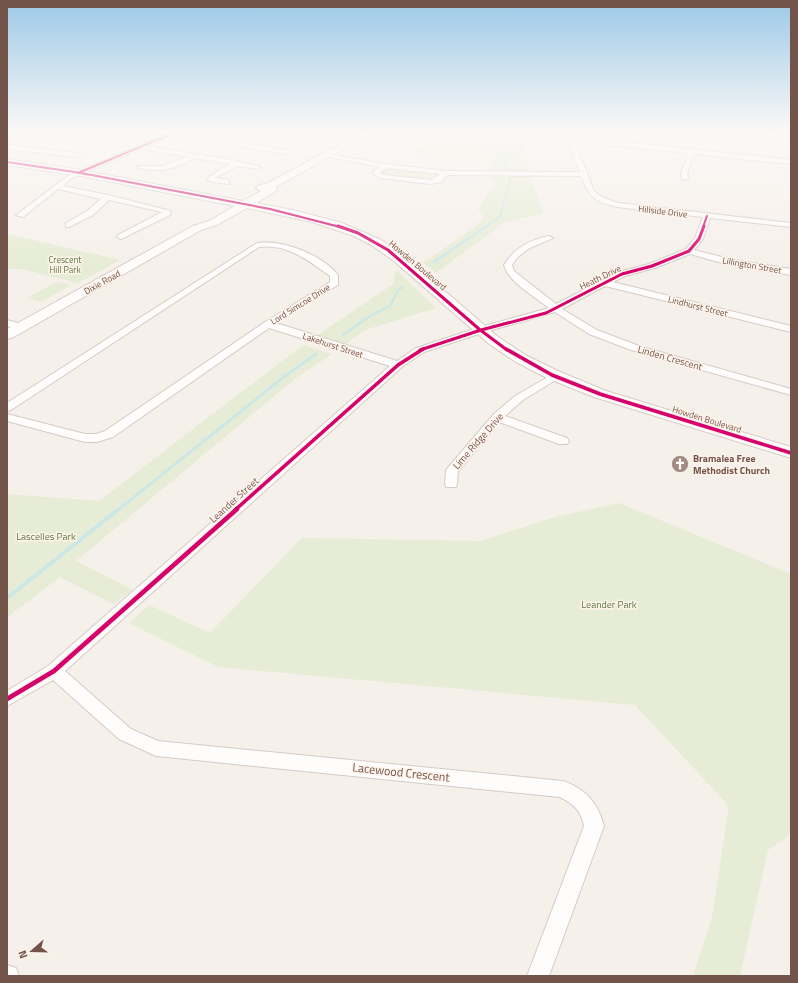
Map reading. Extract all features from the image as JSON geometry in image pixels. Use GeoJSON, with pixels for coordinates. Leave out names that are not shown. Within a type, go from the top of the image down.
{"type":"FeatureCollection","features":[{"type":"Feature","properties":{"kind":"street"},"geometry":{"type":"LineString","coordinates":[[20,216],[72,177]]}},
{"type":"Feature","properties":{"kind":"street","name":"Howden Boulevard"},"geometry":{"type":"LineString","coordinates":[[98,177],[324,222],[364,236],[393,253],[481,330],[514,354],[555,376],[614,399],[791,453]]}},
{"type":"Feature","properties":{"kind":"street"},"geometry":{"type":"LineString","coordinates":[[213,177],[211,178],[212,180],[226,182]]}},
{"type":"Feature","properties":{"kind":"street","name":"Dixie Road"},"geometry":{"type":"LineString","coordinates":[[7,335],[198,228],[213,222],[239,204],[272,189],[272,185],[287,177]]}},
{"type":"Feature","properties":{"kind":"street"},"geometry":{"type":"LineString","coordinates":[[382,177],[431,182],[438,180],[441,177]]}},
{"type":"Feature","properties":{"kind":"street","name":"Hillside Drive"},"geometry":{"type":"LineString","coordinates":[[583,177],[595,197],[617,205],[791,225]]}},
{"type":"Feature","properties":{"kind":"street"},"geometry":{"type":"LineString","coordinates":[[57,187],[167,211],[167,213],[121,237]]}},
{"type":"Feature","properties":{"kind":"street"},"geometry":{"type":"LineString","coordinates":[[69,225],[90,213],[108,197]]}},
{"type":"Feature","properties":{"kind":"street"},"geometry":{"type":"LineString","coordinates":[[689,252],[699,239],[707,216]]}},
{"type":"Feature","properties":{"kind":"street","name":"Linden Crescent"},"geometry":{"type":"LineString","coordinates":[[549,238],[536,240],[510,260],[508,265],[510,272],[516,278],[556,309],[593,332],[634,348],[791,392]]}},
{"type":"Feature","properties":{"kind":"street","name":"Lord Simcoe Drive"},"geometry":{"type":"LineString","coordinates":[[7,408],[257,245],[263,243],[281,245],[310,258],[334,275],[335,283],[268,324],[109,434],[97,438],[85,438],[7,417]]}},
{"type":"Feature","properties":{"kind":"street","name":"Heath Drive"},"geometry":{"type":"LineString","coordinates":[[481,330],[556,309],[622,274],[652,266],[689,252]]}},
{"type":"Feature","properties":{"kind":"street","name":"Lillington Street"},"geometry":{"type":"LineString","coordinates":[[689,252],[733,264],[791,272]]}},
{"type":"Feature","properties":{"kind":"street","name":"Lindhurst Street"},"geometry":{"type":"LineString","coordinates":[[604,283],[791,329]]}},
{"type":"Feature","properties":{"kind":"street"},"geometry":{"type":"LineString","coordinates":[[7,322],[22,327]]}},
{"type":"Feature","properties":{"kind":"street","name":"Lakehurst Street"},"geometry":{"type":"LineString","coordinates":[[268,324],[398,365]]}},
{"type":"Feature","properties":{"kind":"street","name":"Leander Street"},"geometry":{"type":"LineString","coordinates":[[7,699],[54,671],[398,365],[420,350],[481,330]]}},
{"type":"Feature","properties":{"kind":"street","name":"Lime Ridge Drive"},"geometry":{"type":"LineString","coordinates":[[451,484],[452,470],[497,417],[520,398],[555,376]]}},
{"type":"Feature","properties":{"kind":"street"},"geometry":{"type":"LineString","coordinates":[[497,417],[562,441]]}},
{"type":"Feature","properties":{"kind":"street","name":"Lacewood Crescent"},"geometry":{"type":"LineString","coordinates":[[54,671],[125,734],[156,748],[563,788],[580,799],[591,811],[594,826],[538,976]]}},
{"type":"Feature","properties":{"kind":"green space"},"geometry":{"type":"Polygon","coordinates":[[[394,177],[435,177],[429,180],[394,177]]]}},
{"type":"Feature","properties":{"kind":"green space"},"geometry":{"type":"Polygon","coordinates":[[[492,177],[532,177],[543,213],[505,222],[436,273],[423,263],[474,228],[484,217],[478,209],[493,186],[492,177]]]}},
{"type":"Feature","properties":{"kind":"green space","name":"Crescent Hill Park"},"geometry":{"type":"Polygon","coordinates":[[[7,234],[120,260],[78,283],[22,269],[7,269],[7,234]]]}},
{"type":"Feature","properties":{"kind":"green space"},"geometry":{"type":"Polygon","coordinates":[[[396,270],[436,308],[365,330],[343,346],[315,337],[393,284],[396,270]]]}},
{"type":"Feature","properties":{"kind":"green space"},"geometry":{"type":"Polygon","coordinates":[[[57,282],[71,285],[41,302],[27,298],[57,282]]]}},
{"type":"Feature","properties":{"kind":"green space","name":"Lascelles Park"},"geometry":{"type":"Polygon","coordinates":[[[303,345],[332,354],[296,378],[76,561],[133,590],[113,604],[60,577],[7,617],[7,494],[99,501],[303,345]]]}},
{"type":"Feature","properties":{"kind":"green space","name":"Leander Park"},"geometry":{"type":"Polygon","coordinates":[[[619,503],[791,574],[791,834],[768,850],[740,976],[693,976],[712,917],[729,806],[635,705],[218,667],[129,623],[149,605],[210,633],[302,538],[481,541],[555,517],[619,503]]]}},
{"type":"Feature","properties":{"kind":"waterway"},"geometry":{"type":"LineString","coordinates":[[486,227],[500,217],[510,181],[509,177]]}},
{"type":"Feature","properties":{"kind":"waterway"},"geometry":{"type":"LineString","coordinates":[[434,262],[487,226]]}},
{"type":"Feature","properties":{"kind":"waterway"},"geometry":{"type":"LineString","coordinates":[[343,335],[370,316],[390,306],[398,290],[403,287]]}},
{"type":"Feature","properties":{"kind":"waterway"},"geometry":{"type":"LineString","coordinates":[[118,510],[285,376],[316,354]]}},
{"type":"Feature","properties":{"kind":"waterway"},"geometry":{"type":"LineString","coordinates":[[7,598],[119,509]]}},
{"type":"Feature","properties":{"kind":"cycle path"},"geometry":{"type":"LineString","coordinates":[[101,177],[316,219],[358,233],[388,250],[493,340],[522,359],[552,375],[600,394],[791,453]]}},
{"type":"Feature","properties":{"kind":"cycle path"},"geometry":{"type":"LineString","coordinates":[[7,699],[54,671],[398,365],[420,350],[481,330],[546,313],[622,274],[652,266],[689,251],[699,239],[707,216]]}},
{"type":"Feature","properties":{"kind":"place","name":"Bramalea Free Methodist Church"},"geometry":{"type":"Point","coordinates":[680,464]}}]}
